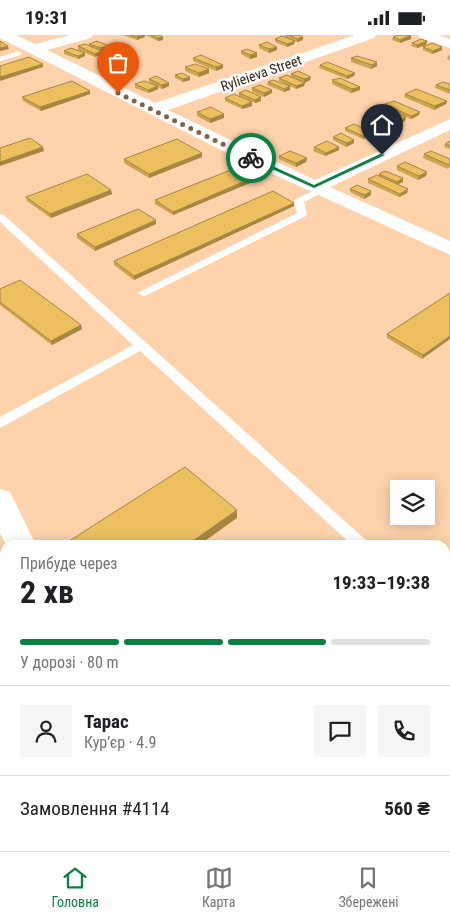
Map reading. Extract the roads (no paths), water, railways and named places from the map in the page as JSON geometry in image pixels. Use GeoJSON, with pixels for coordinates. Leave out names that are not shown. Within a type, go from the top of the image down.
{"type":"FeatureCollection","features":[{"type":"Feature","properties":{"kind":"street"},"geometry":{"type":"LineString","coordinates":[[5,35],[26,51],[450,249]]}},
{"type":"Feature","properties":{"kind":"street"},"geometry":{"type":"LineString","coordinates":[[26,51],[86,35]]}},
{"type":"Feature","properties":{"kind":"street","name":"Rylieieva Street"},"geometry":{"type":"LineString","coordinates":[[152,110],[369,35]]}},
{"type":"Feature","properties":{"kind":"street"},"geometry":{"type":"LineString","coordinates":[[424,35],[450,44]]}},
{"type":"Feature","properties":{"kind":"street"},"geometry":{"type":"LineString","coordinates":[[317,188],[450,124]]}},
{"type":"Feature","properties":{"kind":"street"},"geometry":{"type":"LineString","coordinates":[[0,500],[19,540]]}},
{"type":"Feature","properties":{"kind":"lane"},"geometry":{"type":"LineString","coordinates":[[0,59],[26,51]]}},
{"type":"Feature","properties":{"kind":"lane"},"geometry":{"type":"LineString","coordinates":[[143,293],[302,214],[299,201],[317,188]]}},
{"type":"Feature","properties":{"kind":"lane"},"geometry":{"type":"LineString","coordinates":[[0,217],[356,540]]}},
{"type":"Feature","properties":{"kind":"lane"},"geometry":{"type":"LineString","coordinates":[[0,423],[142,345]]}}]}
